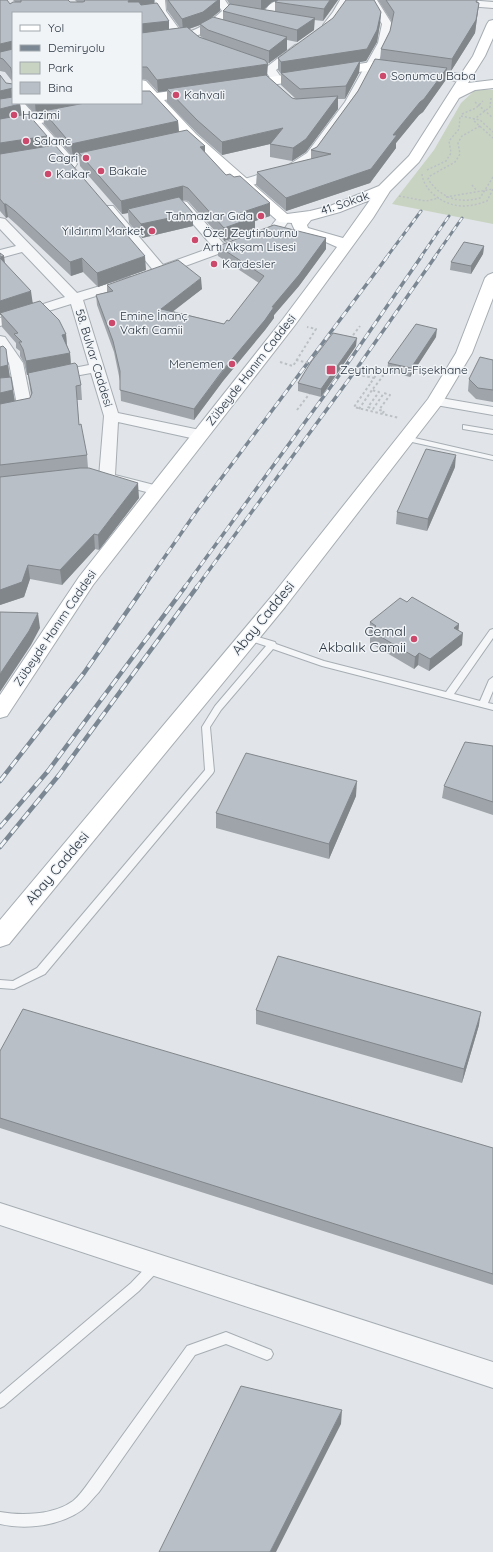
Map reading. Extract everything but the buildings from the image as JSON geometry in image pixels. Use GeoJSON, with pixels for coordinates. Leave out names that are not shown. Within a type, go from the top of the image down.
{"type":"FeatureCollection","features":[{"type":"Feature","properties":{"kind":"main road","name":"Zübeyde Hanım Caddesi"},"geometry":{"type":"LineString","coordinates":[[0,711],[86,581],[289,322],[368,215],[390,192],[414,159],[479,56],[493,24]]}},
{"type":"Feature","properties":{"kind":"main road"},"geometry":{"type":"LineString","coordinates":[[455,95],[490,77],[481,65],[479,56]]}},
{"type":"Feature","properties":{"kind":"main road"},"geometry":{"type":"LineString","coordinates":[[230,87],[372,66],[466,78]]}},
{"type":"Feature","properties":{"kind":"main road"},"geometry":{"type":"LineString","coordinates":[[142,86],[147,98],[242,184],[280,224]]}},
{"type":"Feature","properties":{"kind":"main road"},"geometry":{"type":"LineString","coordinates":[[147,98],[207,90]]}},
{"type":"Feature","properties":{"kind":"main road"},"geometry":{"type":"LineString","coordinates":[[0,127],[118,104]]}},
{"type":"Feature","properties":{"kind":"main road","name":"41. Sokak"},"geometry":{"type":"LineString","coordinates":[[280,224],[390,192]]}},
{"type":"Feature","properties":{"kind":"main road"},"geometry":{"type":"LineString","coordinates":[[306,217],[300,224],[302,232],[319,234],[337,240],[345,245]]}},
{"type":"Feature","properties":{"kind":"main road","name":"Abay Caddesi"},"geometry":{"type":"LineString","coordinates":[[0,937],[248,637],[435,401],[464,353],[493,278]]}},
{"type":"Feature","properties":{"kind":"street"},"geometry":{"type":"LineString","coordinates":[[142,41],[185,35],[212,25],[232,12],[220,0]]}},
{"type":"Feature","properties":{"kind":"street"},"geometry":{"type":"LineString","coordinates":[[276,19],[261,16],[283,2],[282,0]]}},
{"type":"Feature","properties":{"kind":"street"},"geometry":{"type":"LineString","coordinates":[[322,28],[338,13],[345,0]]}},
{"type":"Feature","properties":{"kind":"street"},"geometry":{"type":"LineString","coordinates":[[242,184],[291,169],[310,156],[350,103],[372,66],[383,42],[387,24],[372,0]]}},
{"type":"Feature","properties":{"kind":"street"},"geometry":{"type":"LineString","coordinates":[[428,0],[493,5]]}},
{"type":"Feature","properties":{"kind":"street"},"geometry":{"type":"LineString","coordinates":[[158,7],[185,35],[199,42]]}},
{"type":"Feature","properties":{"kind":"street"},"geometry":{"type":"LineString","coordinates":[[212,25],[226,29]]}},
{"type":"Feature","properties":{"kind":"street"},"geometry":{"type":"LineString","coordinates":[[256,64],[273,81],[298,48],[310,39]]}},
{"type":"Feature","properties":{"kind":"street"},"geometry":{"type":"LineString","coordinates":[[283,44],[298,48]]}},
{"type":"Feature","properties":{"kind":"street"},"geometry":{"type":"LineString","coordinates":[[336,104],[350,103]]}},
{"type":"Feature","properties":{"kind":"street"},"geometry":{"type":"LineString","coordinates":[[15,105],[32,120],[79,173]]}},
{"type":"Feature","properties":{"kind":"street"},"geometry":{"type":"LineString","coordinates":[[176,140],[191,137]]}},
{"type":"Feature","properties":{"kind":"street"},"geometry":{"type":"LineString","coordinates":[[45,154],[60,152]]}},
{"type":"Feature","properties":{"kind":"street"},"geometry":{"type":"LineString","coordinates":[[70,162],[85,159]]}},
{"type":"Feature","properties":{"kind":"street"},"geometry":{"type":"LineString","coordinates":[[101,200],[161,271]]}},
{"type":"Feature","properties":{"kind":"street"},"geometry":{"type":"LineString","coordinates":[[161,210],[182,205],[222,248]]}},
{"type":"Feature","properties":{"kind":"street"},"geometry":{"type":"LineString","coordinates":[[118,220],[132,216]]}},
{"type":"Feature","properties":{"kind":"street","name":"58. Bulvar Caddesi"},"geometry":{"type":"LineString","coordinates":[[0,222],[75,298],[111,416],[100,477],[156,490]]}},
{"type":"Feature","properties":{"kind":"street"},"geometry":{"type":"LineString","coordinates":[[0,322],[144,277],[259,235],[280,224],[302,232]]}},
{"type":"Feature","properties":{"kind":"street"},"geometry":{"type":"LineString","coordinates":[[0,254],[24,248]]}},
{"type":"Feature","properties":{"kind":"street"},"geometry":{"type":"LineString","coordinates":[[0,340],[16,363],[13,384],[25,408],[0,413]]}},
{"type":"Feature","properties":{"kind":"street"},"geometry":{"type":"LineString","coordinates":[[13,384],[96,368]]}},
{"type":"Feature","properties":{"kind":"street"},"geometry":{"type":"LineString","coordinates":[[435,401],[493,411]]}},
{"type":"Feature","properties":{"kind":"street"},"geometry":{"type":"LineString","coordinates":[[111,416],[200,435]]}},
{"type":"Feature","properties":{"kind":"street"},"geometry":{"type":"LineString","coordinates":[[0,1214],[493,1375]]}},
{"type":"Feature","properties":{"kind":"lane"},"geometry":{"type":"LineString","coordinates":[[466,427],[493,432]]}},
{"type":"Feature","properties":{"kind":"lane"},"geometry":{"type":"LineString","coordinates":[[406,438],[493,458]]}},
{"type":"Feature","properties":{"kind":"lane"},"geometry":{"type":"LineString","coordinates":[[448,696],[493,632]]}},
{"type":"Feature","properties":{"kind":"lane"},"geometry":{"type":"LineString","coordinates":[[248,637],[272,644],[322,663],[493,707]]}},
{"type":"Feature","properties":{"kind":"lane"},"geometry":{"type":"LineString","coordinates":[[0,984],[14,985],[41,971],[210,771],[206,727],[218,708],[272,644]]}},
{"type":"Feature","properties":{"kind":"lane"},"geometry":{"type":"LineString","coordinates":[[483,705],[493,680]]}},
{"type":"Feature","properties":{"kind":"lane"},"geometry":{"type":"LineString","coordinates":[[0,1402],[135,1286],[157,1265]]}},
{"type":"Feature","properties":{"kind":"lane"},"geometry":{"type":"LineString","coordinates":[[0,1518],[10,1521],[45,1518],[76,1506],[94,1487],[191,1350],[226,1338],[267,1354]]}},
{"type":"Feature","properties":{"kind":"path"},"geometry":{"type":"LineString","coordinates":[[474,119],[490,107],[492,102],[488,88],[490,77]]}},
{"type":"Feature","properties":{"kind":"path"},"geometry":{"type":"LineString","coordinates":[[460,116],[476,108],[483,101],[484,96]]}},
{"type":"Feature","properties":{"kind":"path"},"geometry":{"type":"LineString","coordinates":[[460,116],[480,120],[493,132]]}},
{"type":"Feature","properties":{"kind":"path"},"geometry":{"type":"LineString","coordinates":[[460,116],[461,125],[458,132],[449,138],[448,144],[451,153],[446,161],[430,168],[421,175],[422,182],[429,190],[440,198],[453,204],[474,205],[486,201],[493,188]]}},
{"type":"Feature","properties":{"kind":"path"},"geometry":{"type":"LineString","coordinates":[[474,119],[473,120],[493,138]]}},
{"type":"Feature","properties":{"kind":"path"},"geometry":{"type":"LineString","coordinates":[[480,126],[462,136],[458,143],[460,154],[455,162],[430,176],[428,179],[430,183],[445,197],[463,202],[470,202],[480,198],[487,190],[493,177]]}},
{"type":"Feature","properties":{"kind":"path"},"geometry":{"type":"LineString","coordinates":[[472,186],[477,191]]}},
{"type":"Feature","properties":{"kind":"path"},"geometry":{"type":"LineString","coordinates":[[390,192],[426,201],[493,188]]}},
{"type":"Feature","properties":{"kind":"path"},"geometry":{"type":"LineString","coordinates":[[346,344],[360,326]]}},
{"type":"Feature","properties":{"kind":"path"},"geometry":{"type":"LineString","coordinates":[[274,361],[293,366],[314,332]]}},
{"type":"Feature","properties":{"kind":"path"},"geometry":{"type":"LineString","coordinates":[[296,360],[316,365]]}},
{"type":"Feature","properties":{"kind":"path"},"geometry":{"type":"LineString","coordinates":[[335,369],[374,378]]}},
{"type":"Feature","properties":{"kind":"path"},"geometry":{"type":"LineString","coordinates":[[359,409],[372,390],[383,376],[377,374],[354,407],[359,409],[382,414],[384,411],[379,410],[390,395],[384,393],[373,409],[368,407],[379,392],[372,390]]}},
{"type":"Feature","properties":{"kind":"path"},"geometry":{"type":"LineString","coordinates":[[297,410],[313,389]]}},
{"type":"Feature","properties":{"kind":"green space"},"geometry":{"type":"Polygon","coordinates":[[[481,89],[493,90],[493,224],[392,204],[434,150],[461,103],[474,91],[481,89]]]}},
{"type":"Feature","properties":{"kind":"railway"},"geometry":{"type":"LineString","coordinates":[[386,258],[421,211]]}},
{"type":"Feature","properties":{"kind":"railway"},"geometry":{"type":"LineString","coordinates":[[420,258],[449,216]]}},
{"type":"Feature","properties":{"kind":"railway"},"geometry":{"type":"LineString","coordinates":[[434,258],[462,218]]}},
{"type":"Feature","properties":{"kind":"railway"},"geometry":{"type":"LineString","coordinates":[[143,588],[196,512],[387,257]]}},
{"type":"Feature","properties":{"kind":"railway"},"geometry":{"type":"LineString","coordinates":[[184,588],[343,370],[421,257]]}},
{"type":"Feature","properties":{"kind":"railway"},"geometry":{"type":"LineString","coordinates":[[196,588],[355,371],[435,257]]}},
{"type":"Feature","properties":{"kind":"railway"},"geometry":{"type":"LineString","coordinates":[[0,781],[84,673],[144,587]]}},
{"type":"Feature","properties":{"kind":"railway"},"geometry":{"type":"LineString","coordinates":[[0,827],[48,771],[185,587]]}},
{"type":"Feature","properties":{"kind":"railway"},"geometry":{"type":"LineString","coordinates":[[0,847],[59,775],[197,587]]}},
{"type":"Feature","properties":{"kind":"place","name":"Sonumcu Baba"},"geometry":{"type":"Point","coordinates":[383,76]}},
{"type":"Feature","properties":{"kind":"place","name":"Kahvali"},"geometry":{"type":"Point","coordinates":[176,95]}},
{"type":"Feature","properties":{"kind":"place","name":"Hazimi"},"geometry":{"type":"Point","coordinates":[14,115]}},
{"type":"Feature","properties":{"kind":"place","name":"Salanc"},"geometry":{"type":"Point","coordinates":[26,141]}},
{"type":"Feature","properties":{"kind":"place","name":"Cagri"},"geometry":{"type":"Point","coordinates":[86,158]}},
{"type":"Feature","properties":{"kind":"place","name":"Bakale"},"geometry":{"type":"Point","coordinates":[101,171]}},
{"type":"Feature","properties":{"kind":"place","name":"Kakar"},"geometry":{"type":"Point","coordinates":[48,174]}},
{"type":"Feature","properties":{"kind":"place","name":"Tahmazlar Gıda"},"geometry":{"type":"Point","coordinates":[261,216]}},
{"type":"Feature","properties":{"kind":"place","name":"Yıldırım Market"},"geometry":{"type":"Point","coordinates":[152,231]}},
{"type":"Feature","properties":{"kind":"place","name":"Özel Zeytinburnu Artı Akşam Lisesi"},"geometry":{"type":"Point","coordinates":[195,240]}},
{"type":"Feature","properties":{"kind":"place","name":"Kardesler"},"geometry":{"type":"Point","coordinates":[214,264]}},
{"type":"Feature","properties":{"kind":"place","name":"Emine İnanç Vakfı Camii"},"geometry":{"type":"Point","coordinates":[112,323]}},
{"type":"Feature","properties":{"kind":"place","name":"Menemen"},"geometry":{"type":"Point","coordinates":[232,364]}},
{"type":"Feature","properties":{"kind":"place","name":"Zeytinburnu-Fişekhane"},"geometry":{"type":"Point","coordinates":[331,370]}},
{"type":"Feature","properties":{"kind":"place","name":"Cemal Akbalık Camii"},"geometry":{"type":"Point","coordinates":[414,639]}}]}
